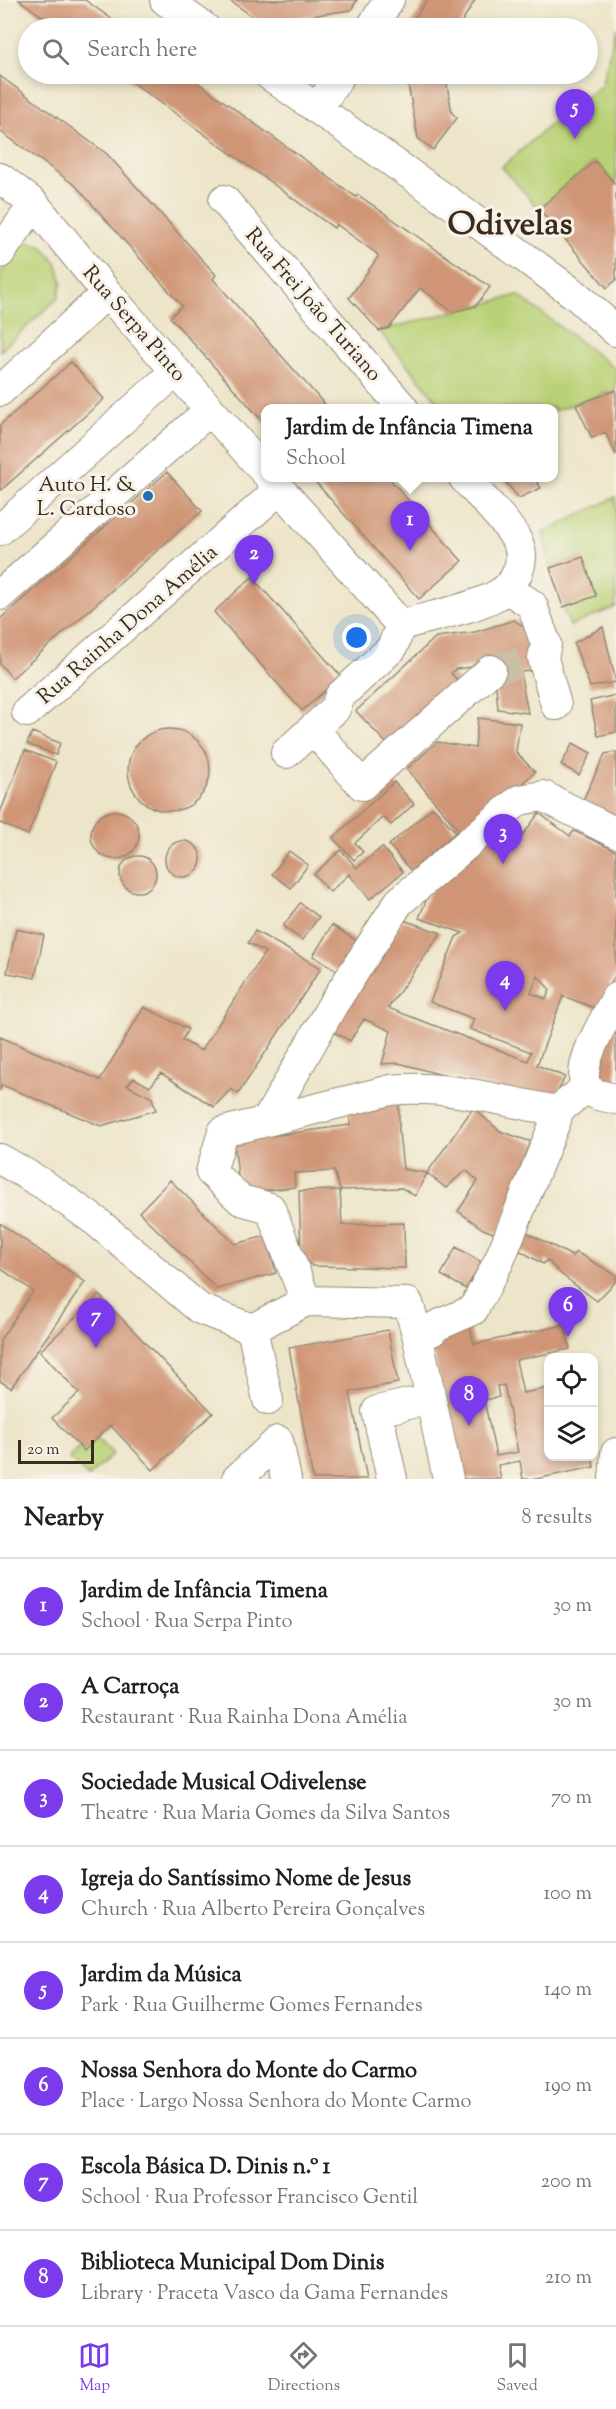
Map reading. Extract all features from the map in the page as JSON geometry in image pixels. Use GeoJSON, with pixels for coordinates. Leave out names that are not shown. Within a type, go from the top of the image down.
{"type":"FeatureCollection","features":[{"type":"Feature","properties":{"kind":"street"},"geometry":{"type":"LineString","coordinates":[[165,0],[191,18]]}},
{"type":"Feature","properties":{"kind":"street"},"geometry":{"type":"LineString","coordinates":[[377,18],[389,0]]}},
{"type":"Feature","properties":{"kind":"street"},"geometry":{"type":"LineString","coordinates":[[282,84],[577,296],[616,331]]}},
{"type":"Feature","properties":{"kind":"street"},"geometry":{"type":"LineString","coordinates":[[317,109],[334,84]]}},
{"type":"Feature","properties":{"kind":"street","name":"Rua Serpa Pinto"},"geometry":{"type":"LineString","coordinates":[[0,178],[34,204],[107,293],[261,468]]}},
{"type":"Feature","properties":{"kind":"street","name":"Rua Frei João Turiano"},"geometry":{"type":"LineString","coordinates":[[224,200],[400,404]]}},
{"type":"Feature","properties":{"kind":"street"},"geometry":{"type":"LineString","coordinates":[[0,253],[34,204]]}},
{"type":"Feature","properties":{"kind":"street"},"geometry":{"type":"LineString","coordinates":[[0,391],[107,293]]}},
{"type":"Feature","properties":{"kind":"street"},"geometry":{"type":"LineString","coordinates":[[0,530],[176,371]]}},
{"type":"Feature","properties":{"kind":"street"},"geometry":{"type":"LineString","coordinates":[[0,595],[210,410]]}},
{"type":"Feature","properties":{"kind":"street","name":"Rua Rainha Dona Amélia"},"geometry":{"type":"LineString","coordinates":[[27,712],[270,482]]}},
{"type":"Feature","properties":{"kind":"street","name":"Rua Serpa Pinto"},"geometry":{"type":"LineString","coordinates":[[274,482],[401,625]]}},
{"type":"Feature","properties":{"kind":"street"},"geometry":{"type":"LineString","coordinates":[[286,753],[335,709],[340,696],[392,648],[401,625],[489,599],[507,588],[517,574],[520,564],[519,545],[511,531],[468,482]]}},
{"type":"Feature","properties":{"kind":"street"},"geometry":{"type":"LineString","coordinates":[[507,588],[532,605],[546,644],[543,658],[556,705]]}},
{"type":"Feature","properties":{"kind":"street"},"geometry":{"type":"LineString","coordinates":[[313,729],[362,785],[491,670]]}},
{"type":"Feature","properties":{"kind":"street"},"geometry":{"type":"LineString","coordinates":[[268,1119],[332,1006],[399,902],[519,800],[543,796],[616,833]]}},
{"type":"Feature","properties":{"kind":"street"},"geometry":{"type":"LineString","coordinates":[[616,998],[592,1046],[583,1079],[586,1088],[598,1095],[616,1099]]}},
{"type":"Feature","properties":{"kind":"street"},"geometry":{"type":"LineString","coordinates":[[306,1301],[270,1208],[241,1200],[210,1172],[223,1132],[391,1090],[413,1088],[438,1089],[557,1111]]}},
{"type":"Feature","properties":{"kind":"street"},"geometry":{"type":"LineString","coordinates":[[417,1334],[432,1331],[436,1326],[473,1310],[499,1261],[556,1120],[557,1111],[586,1088]]}},
{"type":"Feature","properties":{"kind":"street"},"geometry":{"type":"LineString","coordinates":[[0,1158],[43,1184],[96,1222],[200,1310],[252,1329],[306,1301],[408,1303],[417,1334],[448,1479]]}},
{"type":"Feature","properties":{"kind":"street"},"geometry":{"type":"LineString","coordinates":[[252,1329],[268,1400]]}},
{"type":"Feature","properties":{"kind":"street"},"geometry":{"type":"LineString","coordinates":[[392,1479],[377,1411],[430,1399]]}},
{"type":"Feature","properties":{"kind":"street"},"geometry":{"type":"LineString","coordinates":[[237,1479],[278,1441],[286,1479]]}},
{"type":"Feature","properties":{"kind":"street"},"geometry":{"type":"LineString","coordinates":[[614,1479],[616,1453]]}},
{"type":"Feature","properties":{"kind":"green space"},"geometry":{"type":"Polygon","coordinates":[[[616,28],[616,185],[595,161],[539,209],[502,167],[569,108],[601,86],[616,28]]]}},
{"type":"Feature","properties":{"kind":"green space"},"geometry":{"type":"Polygon","coordinates":[[[23,242],[41,245],[56,262],[62,281],[58,298],[0,351],[0,274],[23,242]]]}},
{"type":"Feature","properties":{"kind":"green space"},"geometry":{"type":"Polygon","coordinates":[[[518,295],[616,369],[616,390],[558,410],[558,404],[440,404],[379,331],[518,295]]]}},
{"type":"Feature","properties":{"kind":"green space"},"geometry":{"type":"Polygon","coordinates":[[[616,497],[616,607],[570,626],[563,607],[595,595],[582,557],[550,568],[543,533],[616,497]]]}},
{"type":"Feature","properties":{"kind":"green space"},"geometry":{"type":"Polygon","coordinates":[[[97,1438],[113,1454],[88,1477],[69,1458],[80,1447],[84,1451],[97,1438]]]}},
{"type":"Feature","properties":{"kind":"building"},"geometry":{"type":"Polygon","coordinates":[[[19,0],[85,0],[110,18],[45,18],[19,0]]]}},
{"type":"Feature","properties":{"kind":"building"},"geometry":{"type":"Polygon","coordinates":[[[229,0],[357,0],[351,10],[296,18],[255,18],[229,0]]]}},
{"type":"Feature","properties":{"kind":"building"},"geometry":{"type":"Polygon","coordinates":[[[427,0],[475,0],[464,18],[415,18],[427,0]]]}},
{"type":"Feature","properties":{"kind":"building"},"geometry":{"type":"Polygon","coordinates":[[[0,76],[107,154],[216,275],[213,279],[324,404],[261,404],[261,419],[170,317],[182,306],[76,186],[0,131],[0,76]]]}},
{"type":"Feature","properties":{"kind":"building"},"geometry":{"type":"Polygon","coordinates":[[[135,84],[200,84],[356,197],[358,195],[490,287],[476,306],[453,312],[420,288],[389,328],[379,331],[349,298],[378,257],[377,254],[336,224],[334,228],[135,84]]]}},
{"type":"Feature","properties":{"kind":"building"},"geometry":{"type":"Polygon","coordinates":[[[408,84],[447,84],[452,113],[457,118],[433,150],[418,138],[408,84]]]}},
{"type":"Feature","properties":{"kind":"building"},"geometry":{"type":"Polygon","coordinates":[[[595,161],[616,185],[616,280],[607,288],[539,209],[595,161]]]}},
{"type":"Feature","properties":{"kind":"building"},"geometry":{"type":"Polygon","coordinates":[[[71,362],[104,399],[0,491],[0,425],[71,362]]]}},
{"type":"Feature","properties":{"kind":"building"},"geometry":{"type":"Polygon","coordinates":[[[616,390],[616,455],[605,432],[592,438],[576,405],[616,390]]]}},
{"type":"Feature","properties":{"kind":"building"},"geometry":{"type":"Polygon","coordinates":[[[167,472],[202,511],[12,678],[0,664],[0,619],[167,472]]]}},
{"type":"Feature","properties":{"kind":"building"},"geometry":{"type":"Polygon","coordinates":[[[316,482],[393,482],[462,561],[419,599],[316,482]]]}},
{"type":"Feature","properties":{"kind":"building"},"geometry":{"type":"Polygon","coordinates":[[[505,482],[537,482],[541,488],[519,498],[505,482]]]}},
{"type":"Feature","properties":{"kind":"building"},"geometry":{"type":"Polygon","coordinates":[[[583,557],[596,596],[563,607],[550,568],[583,557]]]}},
{"type":"Feature","properties":{"kind":"building"},"geometry":{"type":"Polygon","coordinates":[[[252,577],[341,676],[302,711],[214,612],[252,577]]]}},
{"type":"Feature","properties":{"kind":"building"},"geometry":{"type":"Polygon","coordinates":[[[514,620],[527,629],[536,662],[530,671],[520,672],[528,713],[498,709],[494,664],[456,669],[451,673],[458,681],[387,744],[356,711],[436,637],[475,632],[514,620]]]}},
{"type":"Feature","properties":{"kind":"building"},"geometry":{"type":"Polygon","coordinates":[[[603,627],[616,682],[590,687],[574,643],[603,627]]]}},
{"type":"Feature","properties":{"kind":"building"},"geometry":{"type":"Polygon","coordinates":[[[616,695],[616,732],[598,736],[590,701],[616,695]]]}},
{"type":"Feature","properties":{"kind":"building"},"geometry":{"type":"Polygon","coordinates":[[[478,718],[520,723],[516,752],[535,772],[463,835],[407,769],[437,742],[475,748],[478,718]]]}},
{"type":"Feature","properties":{"kind":"building"},"geometry":{"type":"Polygon","coordinates":[[[169,729],[185,732],[198,741],[207,754],[210,770],[207,786],[198,799],[185,808],[169,811],[153,808],[140,799],[131,786],[128,770],[131,754],[140,741],[153,732],[169,729]]]}},
{"type":"Feature","properties":{"kind":"building"},"geometry":{"type":"Polygon","coordinates":[[[32,732],[60,743],[56,755],[27,744],[32,732]]]}},
{"type":"Feature","properties":{"kind":"building"},"geometry":{"type":"Polygon","coordinates":[[[573,743],[591,753],[579,775],[561,765],[573,743]]]}},
{"type":"Feature","properties":{"kind":"building"},"geometry":{"type":"Polygon","coordinates":[[[25,750],[56,762],[28,835],[0,823],[0,813],[25,750]]]}},
{"type":"Feature","properties":{"kind":"building"},"geometry":{"type":"Polygon","coordinates":[[[616,752],[616,818],[582,802],[605,754],[616,752]]]}},
{"type":"Feature","properties":{"kind":"building"},"geometry":{"type":"Polygon","coordinates":[[[394,782],[414,804],[391,825],[383,817],[355,843],[363,852],[354,860],[333,838],[394,782]]]}},
{"type":"Feature","properties":{"kind":"building"},"geometry":{"type":"Polygon","coordinates":[[[433,807],[456,832],[411,871],[389,845],[433,807]]]}},
{"type":"Feature","properties":{"kind":"building"},"geometry":{"type":"Polygon","coordinates":[[[115,811],[132,818],[139,835],[132,852],[115,859],[98,852],[91,835],[98,818],[115,811]]]}},
{"type":"Feature","properties":{"kind":"building"},"geometry":{"type":"Polygon","coordinates":[[[539,813],[570,836],[574,831],[616,851],[616,974],[597,1009],[563,996],[537,1065],[565,1077],[553,1101],[399,1063],[382,1064],[391,1031],[364,1019],[350,1041],[332,1031],[403,920],[441,933],[388,1008],[528,1061],[531,1052],[470,1029],[474,1019],[430,1002],[456,937],[463,933],[419,918],[430,891],[490,834],[509,854],[539,813]],[[538,976],[531,993],[546,999],[550,990],[538,976]]]}},
{"type":"Feature","properties":{"kind":"building"},"geometry":{"type":"Polygon","coordinates":[[[183,841],[196,846],[201,859],[196,872],[183,877],[170,872],[165,859],[170,846],[183,841]]]}},
{"type":"Feature","properties":{"kind":"building"},"geometry":{"type":"Polygon","coordinates":[[[382,847],[403,872],[370,899],[349,874],[330,892],[314,874],[341,850],[357,868],[382,847]]]}},
{"type":"Feature","properties":{"kind":"building"},"geometry":{"type":"Polygon","coordinates":[[[289,851],[308,865],[291,888],[272,874],[289,851]]]}},
{"type":"Feature","properties":{"kind":"building"},"geometry":{"type":"Polygon","coordinates":[[[138,856],[151,861],[156,874],[151,887],[138,892],[125,887],[120,874],[125,861],[138,856]]]}},
{"type":"Feature","properties":{"kind":"building"},"geometry":{"type":"Polygon","coordinates":[[[300,903],[319,917],[302,940],[283,926],[300,903]]]}},
{"type":"Feature","properties":{"kind":"building"},"geometry":{"type":"Polygon","coordinates":[[[332,925],[357,941],[338,971],[313,956],[332,925]]]}},
{"type":"Feature","properties":{"kind":"building"},"geometry":{"type":"Polygon","coordinates":[[[16,929],[44,935],[35,978],[7,973],[16,929]]]}},
{"type":"Feature","properties":{"kind":"building"},"geometry":{"type":"Polygon","coordinates":[[[255,931],[321,968],[238,1094],[231,1089],[214,1107],[161,1073],[150,1087],[134,1078],[127,1085],[152,1098],[156,1110],[101,1126],[2,1085],[0,1091],[0,1037],[100,1080],[144,1007],[188,1029],[182,1040],[201,1051],[265,952],[248,943],[255,931]]]}},
{"type":"Feature","properties":{"kind":"building"},"geometry":{"type":"Polygon","coordinates":[[[611,1029],[616,1032],[616,1088],[596,1082],[611,1029]]]}},
{"type":"Feature","properties":{"kind":"building"},"geometry":{"type":"Polygon","coordinates":[[[399,1102],[403,1169],[427,1173],[415,1196],[402,1188],[340,1190],[334,1171],[294,1173],[295,1187],[240,1193],[234,1141],[350,1125],[350,1111],[399,1102]]]}},
{"type":"Feature","properties":{"kind":"building"},"geometry":{"type":"Polygon","coordinates":[[[473,1108],[500,1131],[537,1144],[498,1235],[483,1229],[458,1211],[478,1181],[466,1170],[446,1188],[427,1173],[473,1108]]]}},
{"type":"Feature","properties":{"kind":"building"},"geometry":{"type":"Polygon","coordinates":[[[170,1180],[235,1244],[266,1236],[276,1273],[217,1289],[139,1212],[170,1180]]]}},
{"type":"Feature","properties":{"kind":"building"},"geometry":{"type":"Polygon","coordinates":[[[340,1190],[342,1225],[404,1223],[405,1268],[312,1266],[301,1255],[299,1191],[340,1190]]]}},
{"type":"Feature","properties":{"kind":"building"},"geometry":{"type":"Polygon","coordinates":[[[0,1223],[85,1282],[11,1388],[0,1381],[0,1340],[33,1291],[0,1268],[0,1223]]]}},
{"type":"Feature","properties":{"kind":"building"},"geometry":{"type":"Polygon","coordinates":[[[518,1228],[572,1256],[576,1252],[616,1275],[616,1281],[597,1301],[562,1275],[547,1260],[543,1264],[512,1246],[518,1228]]]}},
{"type":"Feature","properties":{"kind":"building"},"geometry":{"type":"Polygon","coordinates":[[[456,1247],[481,1262],[466,1289],[441,1275],[456,1247]]]}},
{"type":"Feature","properties":{"kind":"building"},"geometry":{"type":"Polygon","coordinates":[[[99,1295],[213,1413],[153,1470],[110,1425],[84,1451],[52,1418],[79,1393],[40,1351],[99,1295]]]}},
{"type":"Feature","properties":{"kind":"building"},"geometry":{"type":"Polygon","coordinates":[[[565,1325],[570,1349],[516,1360],[523,1393],[544,1389],[544,1461],[593,1461],[594,1467],[536,1479],[523,1479],[520,1461],[498,1465],[501,1479],[460,1479],[430,1335],[470,1327],[474,1344],[565,1325]],[[504,1385],[497,1386],[499,1397],[484,1400],[496,1456],[518,1452],[504,1385]]]}},
{"type":"Feature","properties":{"kind":"building"},"geometry":{"type":"Polygon","coordinates":[[[388,1330],[398,1383],[350,1392],[367,1479],[313,1479],[289,1348],[388,1330]]]}},
{"type":"Feature","properties":{"kind":"tunnel"},"geometry":{"type":"LineString","coordinates":[[491,670],[543,658]]}},
{"type":"Feature","properties":{"kind":"place","name":"Jardim da Música"},"geometry":{"type":"Point","coordinates":[575,139]}},
{"type":"Feature","properties":{"kind":"place","name":"Auto H. & L. Cardoso"},"geometry":{"type":"Point","coordinates":[148,496]}},
{"type":"Feature","properties":{"kind":"place","name":"Jardim de Infância Timena"},"geometry":{"type":"Point","coordinates":[410,551]}},
{"type":"Feature","properties":{"kind":"place","name":"A Carroça"},"geometry":{"type":"Point","coordinates":[254,585]}},
{"type":"Feature","properties":{"kind":"place","name":"Sociedade Musical Odivelense"},"geometry":{"type":"Point","coordinates":[503,864]}},
{"type":"Feature","properties":{"kind":"place","name":"Igreja do Santíssimo Nome de Jesus"},"geometry":{"type":"Point","coordinates":[505,1011]}},
{"type":"Feature","properties":{"kind":"place","name":"Nossa Senhora do Monte do Carmo"},"geometry":{"type":"Point","coordinates":[568,1337]}},
{"type":"Feature","properties":{"kind":"place","name":"Escola Básica D. Dinis n.º 1"},"geometry":{"type":"Point","coordinates":[96,1348]}},
{"type":"Feature","properties":{"kind":"place","name":"Biblioteca Municipal Dom Dinis"},"geometry":{"type":"Point","coordinates":[469,1426]}},
{"type":"Feature","properties":{"kind":"district","name":"Odivelas"},"geometry":{"type":"Point","coordinates":[510,222]}}]}
